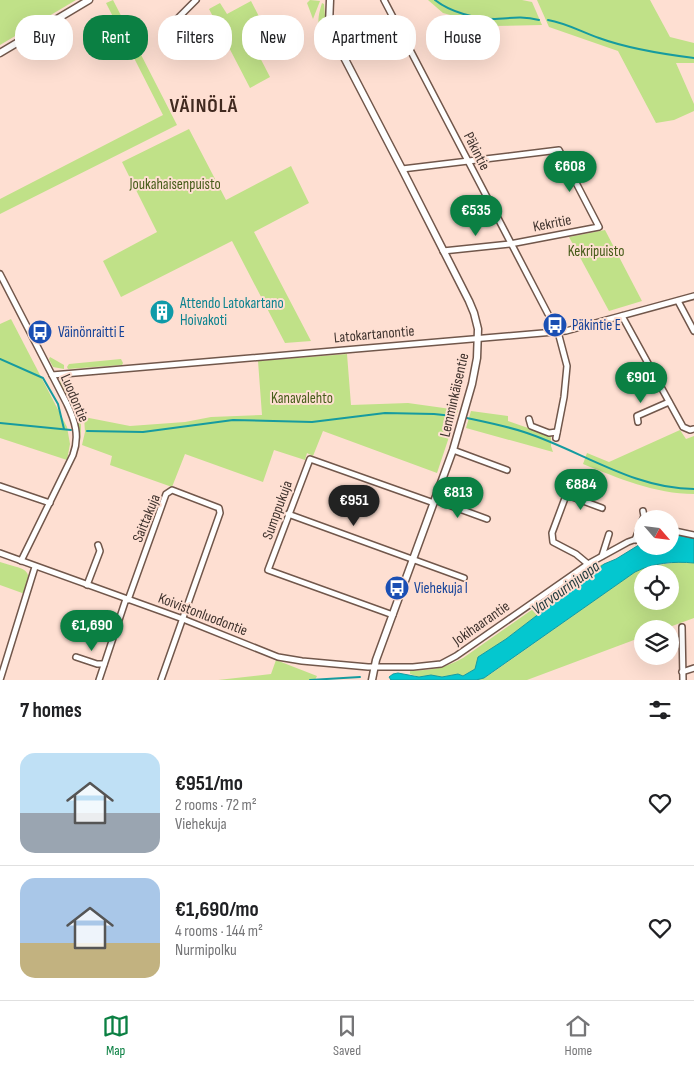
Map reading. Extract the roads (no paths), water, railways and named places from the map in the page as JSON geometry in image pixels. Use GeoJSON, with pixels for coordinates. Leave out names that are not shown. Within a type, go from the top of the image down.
{"type":"FeatureCollection","features":[{"type":"Feature","properties":{"kind":"street"},"geometry":{"type":"LineString","coordinates":[[0,53],[90,0]]}},
{"type":"Feature","properties":{"kind":"street"},"geometry":{"type":"LineString","coordinates":[[181,15],[196,0]]}},
{"type":"Feature","properties":{"kind":"street","name":"Lemminkäisentie"},"geometry":{"type":"LineString","coordinates":[[330,0],[329,25],[334,38],[474,313],[478,338],[475,371],[453,450],[374,667],[372,680]]}},
{"type":"Feature","properties":{"kind":"street","name":"Päkintie"},"geometry":{"type":"LineString","coordinates":[[384,0],[548,314]]}},
{"type":"Feature","properties":{"kind":"street","name":"Kekritie"},"geometry":{"type":"LineString","coordinates":[[443,251],[510,244],[599,227],[559,150],[468,160]]}},
{"type":"Feature","properties":{"kind":"street"},"geometry":{"type":"LineString","coordinates":[[402,169],[468,160]]}},
{"type":"Feature","properties":{"kind":"street","name":"Luodontie"},"geometry":{"type":"LineString","coordinates":[[0,274],[73,416],[77,437],[73,455],[21,561]]}},
{"type":"Feature","properties":{"kind":"street","name":"Latokartanontie"},"geometry":{"type":"LineString","coordinates":[[52,374],[558,332],[694,296]]}},
{"type":"Feature","properties":{"kind":"street"},"geometry":{"type":"LineString","coordinates":[[678,301],[694,331]]}},
{"type":"Feature","properties":{"kind":"street"},"geometry":{"type":"LineString","coordinates":[[622,316],[683,427],[690,430],[694,429]]}},
{"type":"Feature","properties":{"kind":"street"},"geometry":{"type":"LineString","coordinates":[[529,419],[531,426],[557,435],[567,366],[558,332]]}},
{"type":"Feature","properties":{"kind":"street"},"geometry":{"type":"LineString","coordinates":[[638,422],[637,416],[669,402]]}},
{"type":"Feature","properties":{"kind":"street"},"geometry":{"type":"LineString","coordinates":[[453,450],[507,470]]}},
{"type":"Feature","properties":{"kind":"street","name":"Sumppukuja"},"geometry":{"type":"LineString","coordinates":[[393,615],[268,570],[288,514],[310,459],[434,501]]}},
{"type":"Feature","properties":{"kind":"street"},"geometry":{"type":"LineString","coordinates":[[574,474],[552,533],[552,538],[553,542],[576,554],[588,564]]}},
{"type":"Feature","properties":{"kind":"street"},"geometry":{"type":"LineString","coordinates":[[0,486],[50,503]]}},
{"type":"Feature","properties":{"kind":"street","name":"Saittakuja"},"geometry":{"type":"LineString","coordinates":[[127,599],[166,494],[172,490],[219,508],[220,513],[183,619]]}},
{"type":"Feature","properties":{"kind":"street"},"geometry":{"type":"LineString","coordinates":[[567,495],[602,508]]}},
{"type":"Feature","properties":{"kind":"street"},"geometry":{"type":"LineString","coordinates":[[434,501],[487,519]]}},
{"type":"Feature","properties":{"kind":"street"},"geometry":{"type":"LineString","coordinates":[[288,514],[464,578]]}},
{"type":"Feature","properties":{"kind":"street"},"geometry":{"type":"LineString","coordinates":[[679,532],[694,535]]}},
{"type":"Feature","properties":{"kind":"street"},"geometry":{"type":"LineString","coordinates":[[602,556],[609,534]]}},
{"type":"Feature","properties":{"kind":"street","name":"Jokihaarantie"},"geometry":{"type":"LineString","coordinates":[[374,667],[429,666],[448,660],[588,564],[634,540]]}},
{"type":"Feature","properties":{"kind":"street"},"geometry":{"type":"LineString","coordinates":[[88,585],[100,551],[98,545]]}},
{"type":"Feature","properties":{"kind":"street","name":"Koivistonluodontie"},"geometry":{"type":"LineString","coordinates":[[0,554],[183,619],[278,657],[374,667]]}},
{"type":"Feature","properties":{"kind":"street"},"geometry":{"type":"LineString","coordinates":[[1,676],[35,567]]}},
{"type":"Feature","properties":{"kind":"street"},"geometry":{"type":"LineString","coordinates":[[99,680],[127,599]]}},
{"type":"Feature","properties":{"kind":"street"},"geometry":{"type":"LineString","coordinates":[[161,680],[183,619]]}},
{"type":"Feature","properties":{"kind":"street"},"geometry":{"type":"LineString","coordinates":[[682,627],[683,680]]}},
{"type":"Feature","properties":{"kind":"street"},"geometry":{"type":"LineString","coordinates":[[76,657],[97,664],[104,664]]}},
{"type":"Feature","properties":{"kind":"street"},"geometry":{"type":"LineString","coordinates":[[682,672],[694,668]]}},
{"type":"Feature","properties":{"kind":"water"},"geometry":{"type":"Polygon","coordinates":[[[679,535],[694,539],[694,563],[634,565],[634,573],[484,678],[476,680],[391,680],[389,677],[398,673],[419,677],[431,675],[442,677],[458,674],[463,676],[475,669],[478,657],[506,639],[604,564],[634,548],[634,555],[679,555],[679,535]]]}},
{"type":"Feature","properties":{"kind":"waterway"},"geometry":{"type":"LineString","coordinates":[[435,0],[456,11],[480,18],[539,20]]}},
{"type":"Feature","properties":{"kind":"waterway"},"geometry":{"type":"LineString","coordinates":[[548,20],[622,45],[694,58]]}},
{"type":"Feature","properties":{"kind":"waterway"},"geometry":{"type":"LineString","coordinates":[[0,359],[43,378],[58,404],[64,429]]}},
{"type":"Feature","properties":{"kind":"waterway"},"geometry":{"type":"LineString","coordinates":[[87,431],[143,432],[233,420],[312,422],[385,413],[453,416]]}},
{"type":"Feature","properties":{"kind":"waterway"},"geometry":{"type":"LineString","coordinates":[[467,418],[524,432],[628,476],[650,483],[694,489]]}},
{"type":"Feature","properties":{"kind":"waterway"},"geometry":{"type":"LineString","coordinates":[[0,423],[71,430]]}},
{"type":"Feature","properties":{"kind":"waterway"},"geometry":{"type":"LineString","coordinates":[[310,680],[360,677]]}},
{"type":"Feature","properties":{"kind":"place","name":"Attendo Latokartano Hoivakoti"},"geometry":{"type":"Point","coordinates":[162,312]}},
{"type":"Feature","properties":{"kind":"place","name":"Päkintie E"},"geometry":{"type":"Point","coordinates":[555,325]}},
{"type":"Feature","properties":{"kind":"place","name":"Väinönraitti E"},"geometry":{"type":"Point","coordinates":[40,332]}},
{"type":"Feature","properties":{"kind":"place","name":"Viehekuja I"},"geometry":{"type":"Point","coordinates":[397,588]}},
{"type":"Feature","properties":{"kind":"district","name":"VÄINÖLÄ"},"geometry":{"type":"Point","coordinates":[204,105]}},
{"type":"Feature","properties":{"kind":"park label","name":"Joukahaisenpuisto"},"geometry":{"type":"Point","coordinates":[175,184]}},
{"type":"Feature","properties":{"kind":"park label","name":"Kekripuisto"},"geometry":{"type":"Point","coordinates":[596,251]}},
{"type":"Feature","properties":{"kind":"park label","name":"Kanavalehto"},"geometry":{"type":"Point","coordinates":[302,398]}},
{"type":"Feature","properties":{"kind":"water label","name":"Varvourinjuopa"},"geometry":{"type":"Point","coordinates":[565,587]}}]}
